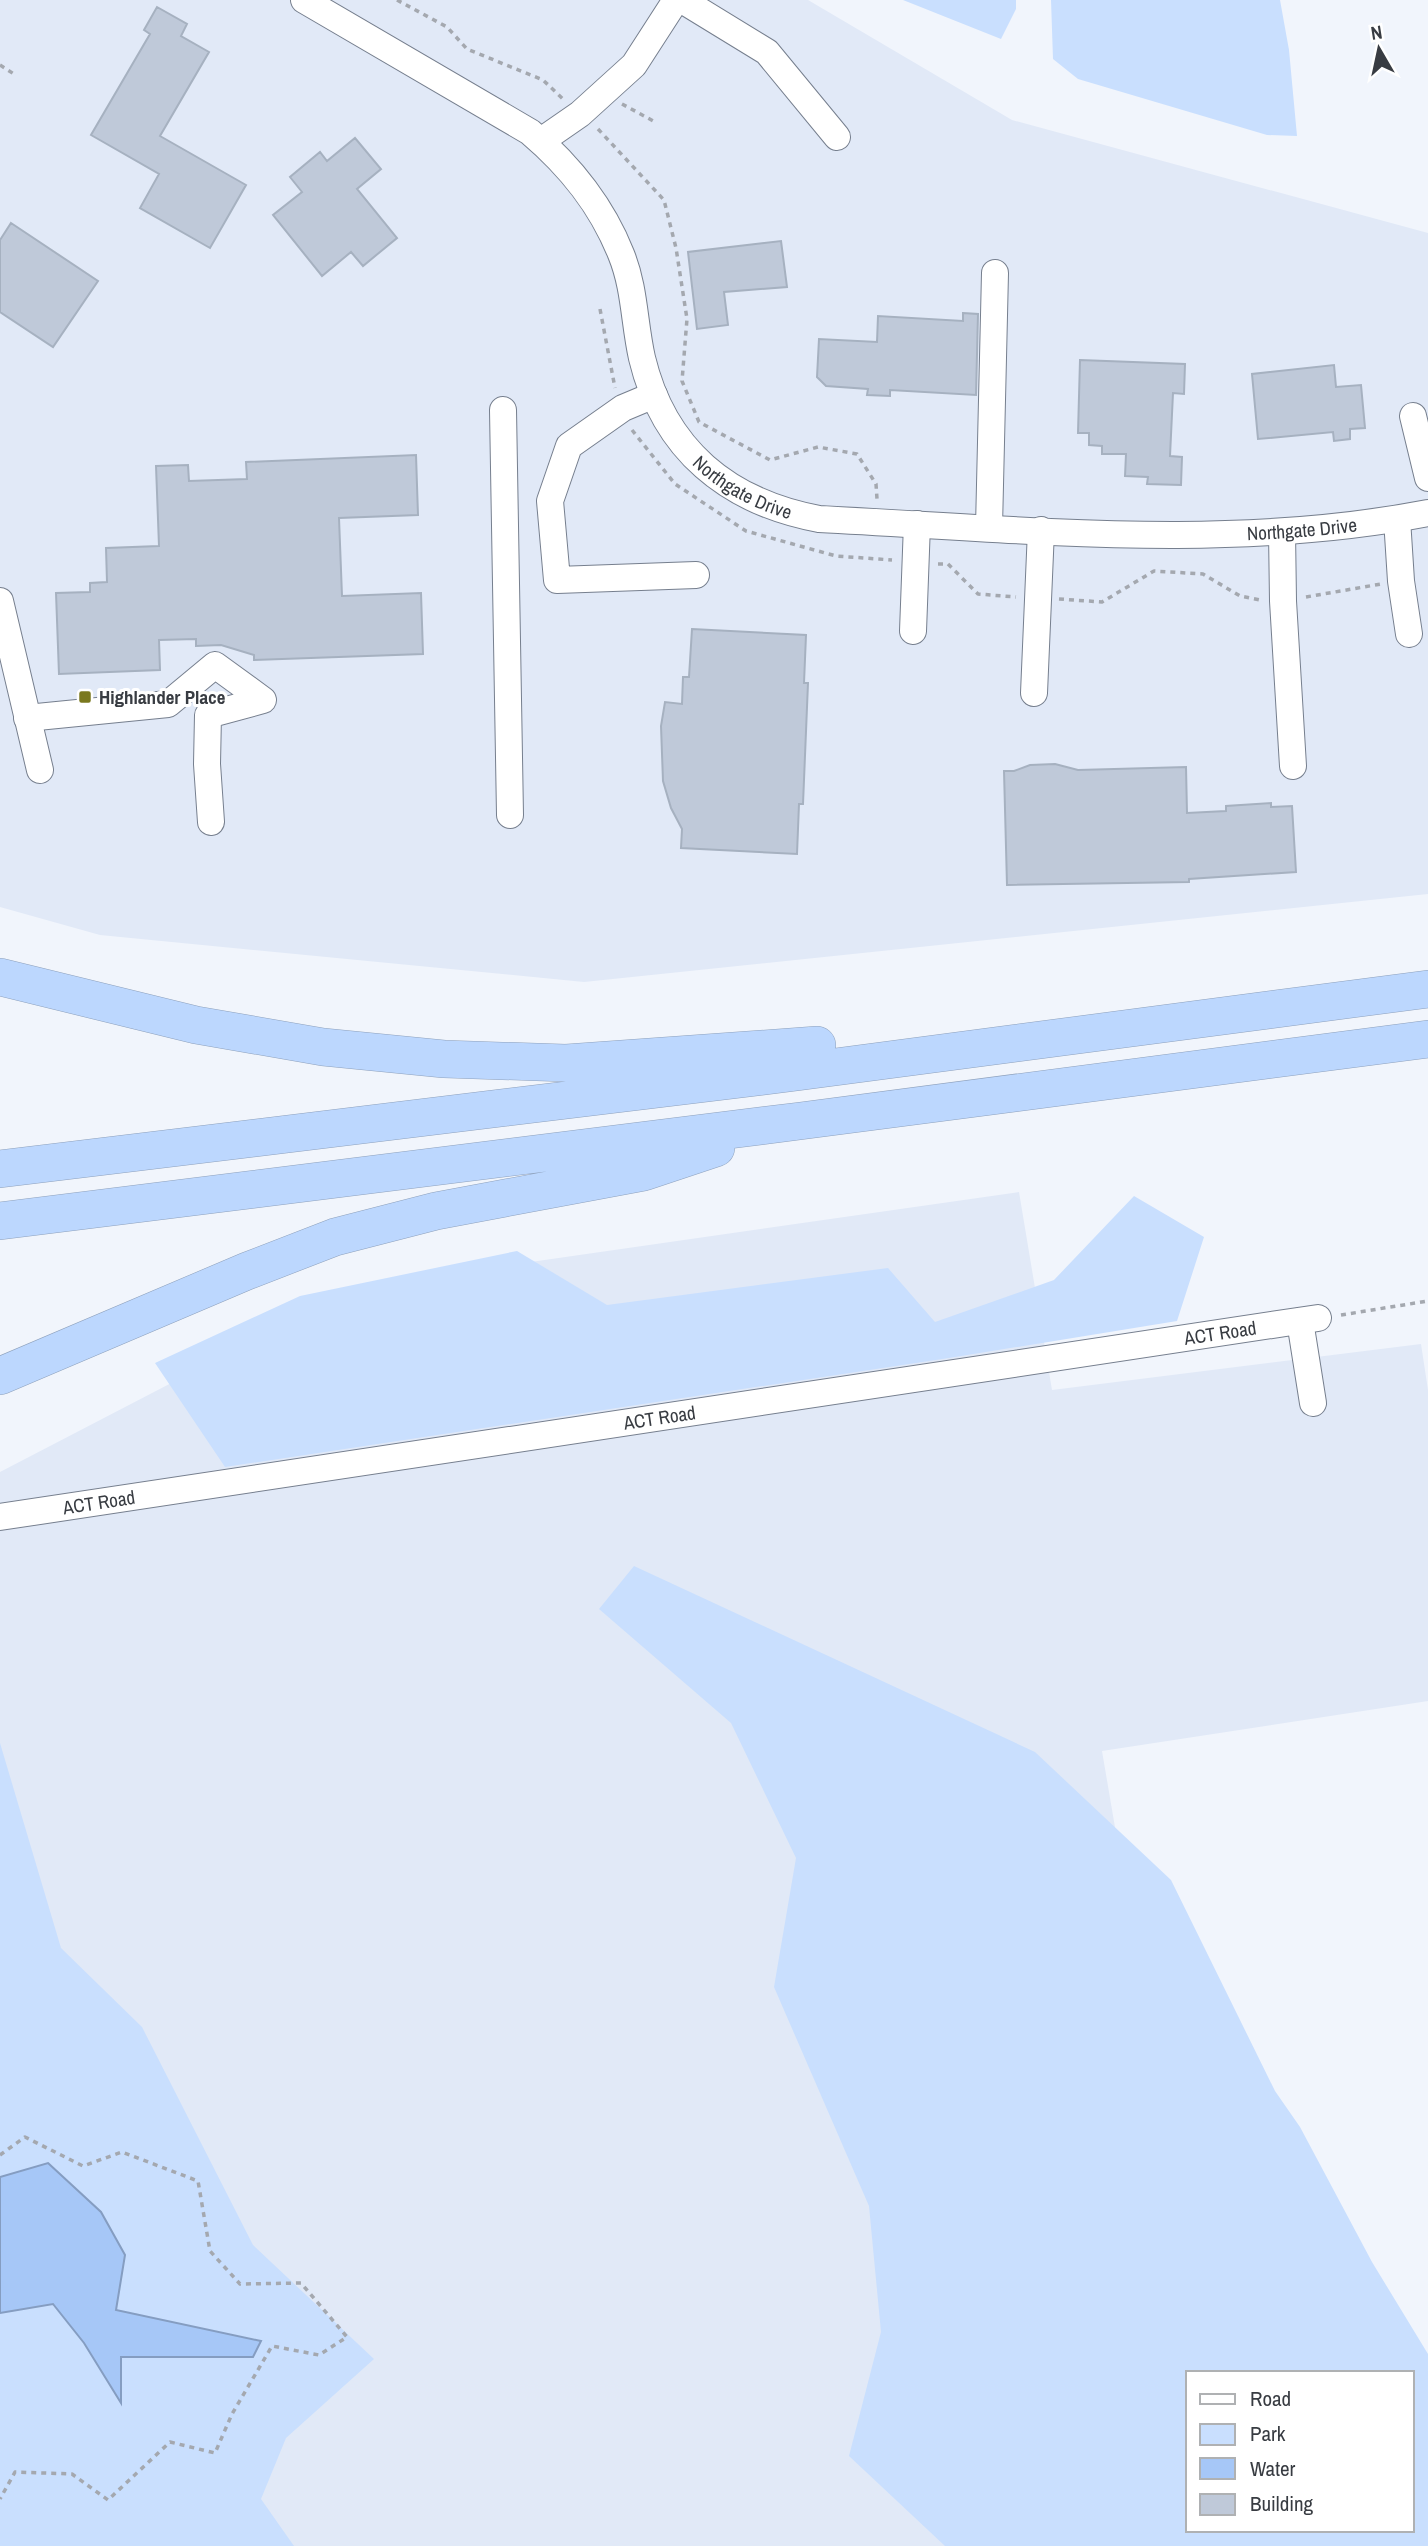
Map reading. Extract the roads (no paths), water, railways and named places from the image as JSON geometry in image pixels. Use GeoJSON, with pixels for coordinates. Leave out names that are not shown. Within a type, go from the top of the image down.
{"type":"FeatureCollection","features":[{"type":"Feature","properties":{"kind":"highway"},"geometry":{"type":"LineString","coordinates":[[0,977],[196,1025],[323,1047],[444,1059],[566,1063],[817,1045],[890,1060]]}},
{"type":"Feature","properties":{"kind":"highway"},"geometry":{"type":"LineString","coordinates":[[0,1168],[890,1060],[1428,989]]}},
{"type":"Feature","properties":{"kind":"highway"},"geometry":{"type":"LineString","coordinates":[[0,1221],[1428,1039]]}},
{"type":"Feature","properties":{"kind":"highway"},"geometry":{"type":"LineString","coordinates":[[0,1376],[234,1276],[335,1237],[436,1211],[644,1172],[800,1121]]}},
{"type":"Feature","properties":{"kind":"street","name":"Northgate Drive"},"geometry":{"type":"LineString","coordinates":[[304,0],[530,132],[559,157],[584,187],[605,220],[622,255],[631,283],[642,355],[662,414],[686,449],[711,473],[734,490],[765,505],[791,514],[819,519],[1140,535],[1282,532],[1428,513]]}},
{"type":"Feature","properties":{"kind":"street"},"geometry":{"type":"LineString","coordinates":[[541,141],[580,114],[634,65],[676,0]]}},
{"type":"Feature","properties":{"kind":"street"},"geometry":{"type":"LineString","coordinates":[[682,0],[767,52],[837,137]]}},
{"type":"Feature","properties":{"kind":"street"},"geometry":{"type":"LineString","coordinates":[[989,527],[995,273]]}},
{"type":"Feature","properties":{"kind":"street"},"geometry":{"type":"LineString","coordinates":[[654,395],[623,408],[569,446],[550,501],[558,580],[696,575]]}},
{"type":"Feature","properties":{"kind":"street"},"geometry":{"type":"LineString","coordinates":[[503,410],[510,815]]}},
{"type":"Feature","properties":{"kind":"street"},"geometry":{"type":"LineString","coordinates":[[1413,416],[1428,478]]}},
{"type":"Feature","properties":{"kind":"street"},"geometry":{"type":"LineString","coordinates":[[1396,519],[1409,634]]}},
{"type":"Feature","properties":{"kind":"street"},"geometry":{"type":"LineString","coordinates":[[913,631],[917,524]]}},
{"type":"Feature","properties":{"kind":"street"},"geometry":{"type":"LineString","coordinates":[[1034,693],[1041,530]]}},
{"type":"Feature","properties":{"kind":"street"},"geometry":{"type":"LineString","coordinates":[[1282,532],[1283,601],[1293,766]]}},
{"type":"Feature","properties":{"kind":"street"},"geometry":{"type":"LineString","coordinates":[[0,601],[40,770]]}},
{"type":"Feature","properties":{"kind":"street"},"geometry":{"type":"LineString","coordinates":[[27,718],[168,704],[208,715],[263,700],[215,665],[168,704]]}},
{"type":"Feature","properties":{"kind":"street"},"geometry":{"type":"LineString","coordinates":[[208,715],[207,764],[211,822]]}},
{"type":"Feature","properties":{"kind":"street","name":"ACT Road"},"geometry":{"type":"LineString","coordinates":[[0,1517],[1309,1319],[1312,1403]]}},
{"type":"Feature","properties":{"kind":"water"},"geometry":{"type":"Polygon","coordinates":[[[48,2163],[101,2212],[125,2255],[116,2310],[261,2341],[253,2357],[121,2357],[121,2403],[84,2343],[53,2304],[0,2313],[0,2177],[48,2163]]]}},
{"type":"Feature","properties":{"kind":"place","name":"Highlander Place"},"geometry":{"type":"Point","coordinates":[85,697]}}]}
